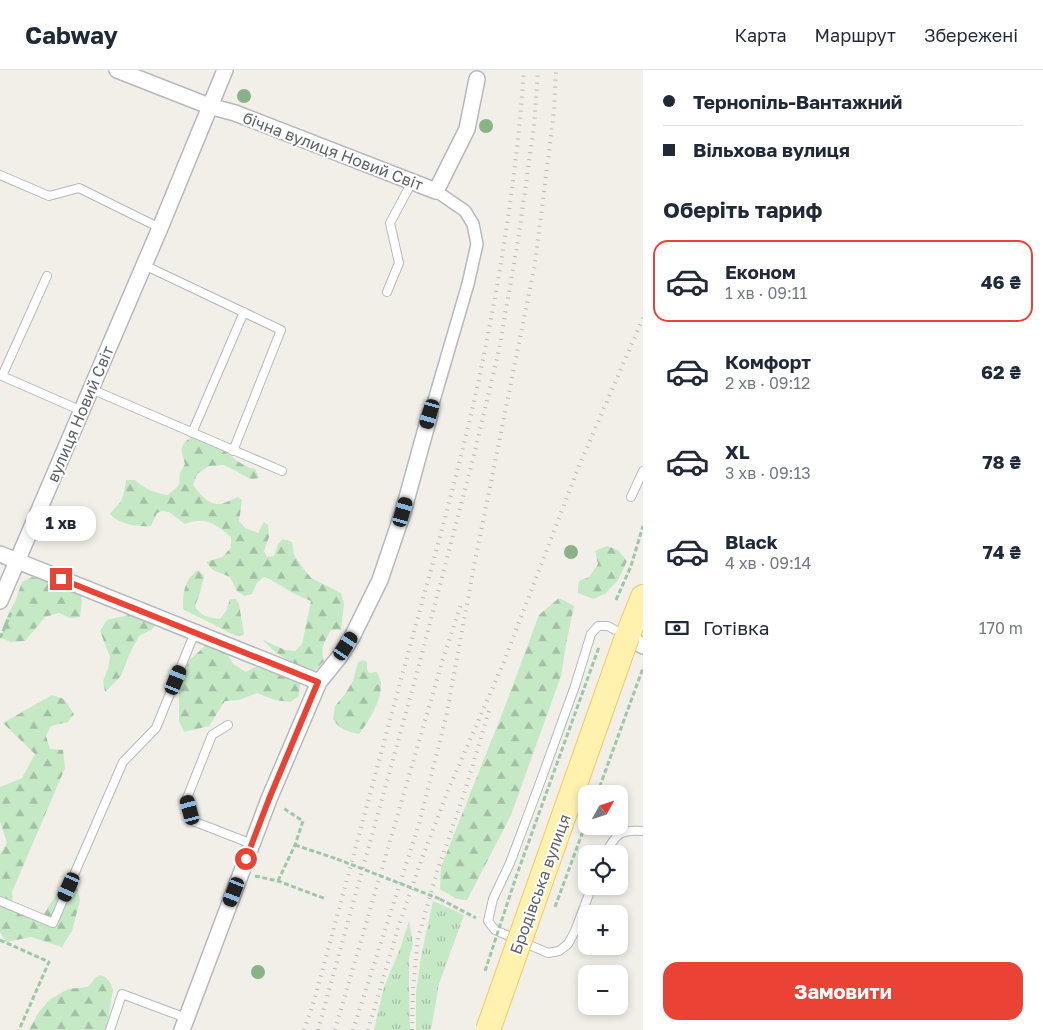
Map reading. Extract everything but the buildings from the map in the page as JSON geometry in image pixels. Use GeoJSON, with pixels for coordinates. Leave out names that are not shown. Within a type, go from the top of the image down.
{"type":"FeatureCollection","features":[{"type":"Feature","properties":{"kind":"main road","name":"Бродівська вулиця"},"geometry":{"type":"LineString","coordinates":[[488,1030],[635,642],[643,597]]}},
{"type":"Feature","properties":{"kind":"street","name":"бічна вулиця Новий Світ"},"geometry":{"type":"LineString","coordinates":[[118,70],[209,106],[236,113],[436,192],[466,129],[477,79]]}},
{"type":"Feature","properties":{"kind":"street","name":"вулиця Новий Світ"},"geometry":{"type":"LineString","coordinates":[[0,601],[160,228],[225,70]]}},
{"type":"Feature","properties":{"kind":"street"},"geometry":{"type":"LineString","coordinates":[[184,1024],[269,799],[318,682],[340,656],[352,637],[380,580],[403,512],[468,284],[477,244],[473,224],[465,211],[436,192]]}},
{"type":"Feature","properties":{"kind":"street"},"geometry":{"type":"LineString","coordinates":[[0,554],[318,682]]}},
{"type":"Feature","properties":{"kind":"lane"},"geometry":{"type":"LineString","coordinates":[[0,175],[50,196],[79,188],[160,228]]}},
{"type":"Feature","properties":{"kind":"lane"},"geometry":{"type":"LineString","coordinates":[[386,292],[399,263],[390,223],[412,182]]}},
{"type":"Feature","properties":{"kind":"lane"},"geometry":{"type":"LineString","coordinates":[[144,265],[282,330],[233,451]]}},
{"type":"Feature","properties":{"kind":"lane"},"geometry":{"type":"LineString","coordinates":[[47,276],[2,376],[82,411]]}},
{"type":"Feature","properties":{"kind":"lane"},"geometry":{"type":"LineString","coordinates":[[192,433],[244,312]]}},
{"type":"Feature","properties":{"kind":"lane"},"geometry":{"type":"LineString","coordinates":[[91,389],[282,472]]}},
{"type":"Feature","properties":{"kind":"lane"},"geometry":{"type":"LineString","coordinates":[[631,497],[643,471]]}},
{"type":"Feature","properties":{"kind":"lane"},"geometry":{"type":"LineString","coordinates":[[589,895],[575,931],[568,944],[559,951],[548,953],[495,930],[488,922],[493,899],[510,863],[537,791],[575,686],[591,634],[598,626],[608,626],[635,642]]}},
{"type":"Feature","properties":{"kind":"lane"},"geometry":{"type":"LineString","coordinates":[[0,901],[53,923],[123,762],[156,728],[196,632]]}},
{"type":"Feature","properties":{"kind":"lane"},"geometry":{"type":"LineString","coordinates":[[228,725],[212,735],[188,798],[194,821],[252,844]]}},
{"type":"Feature","properties":{"kind":"lane"},"geometry":{"type":"LineString","coordinates":[[610,845],[621,832],[630,830],[643,831]]}},
{"type":"Feature","properties":{"kind":"lane"},"geometry":{"type":"LineString","coordinates":[[110,1030],[122,994],[184,1024]]}},
{"type":"Feature","properties":{"kind":"path"},"geometry":{"type":"LineString","coordinates":[[616,600],[631,566],[643,526]]}},
{"type":"Feature","properties":{"kind":"path"},"geometry":{"type":"LineString","coordinates":[[483,976],[601,641]]}},
{"type":"Feature","properties":{"kind":"path"},"geometry":{"type":"LineString","coordinates":[[600,785],[643,668]]}},
{"type":"Feature","properties":{"kind":"path"},"geometry":{"type":"LineString","coordinates":[[269,799],[303,821],[296,845],[278,881]]}},
{"type":"Feature","properties":{"kind":"path"},"geometry":{"type":"LineString","coordinates":[[296,845],[440,899],[481,920]]}},
{"type":"Feature","properties":{"kind":"path"},"geometry":{"type":"LineString","coordinates":[[241,874],[278,881],[326,899]]}},
{"type":"Feature","properties":{"kind":"path"},"geometry":{"type":"LineString","coordinates":[[0,940],[50,962],[19,1030]]}},
{"type":"Feature","properties":{"kind":"green space"},"geometry":{"type":"Polygon","coordinates":[[[195,436],[222,449],[240,463],[255,469],[259,478],[251,479],[224,465],[209,466],[197,474],[193,485],[201,495],[215,504],[224,503],[238,497],[242,500],[239,521],[245,528],[258,533],[264,522],[268,525],[269,537],[264,551],[267,557],[274,556],[278,544],[283,539],[292,542],[294,555],[311,578],[341,593],[344,604],[341,630],[331,630],[323,648],[324,661],[315,670],[303,669],[275,652],[263,640],[285,650],[295,651],[302,644],[311,601],[264,577],[257,583],[252,594],[245,596],[237,591],[230,577],[213,570],[206,562],[222,557],[231,548],[231,537],[220,528],[205,521],[185,524],[169,512],[162,511],[157,513],[151,526],[129,524],[118,520],[110,514],[121,501],[126,480],[135,480],[150,490],[168,495],[179,485],[180,473],[185,464],[182,447],[186,441],[195,436]]]}},
{"type":"Feature","properties":{"kind":"green space"},"geometry":{"type":"Polygon","coordinates":[[[607,546],[618,550],[627,561],[618,580],[605,594],[593,599],[578,593],[579,581],[589,577],[598,564],[595,551],[607,546]]]}},
{"type":"Feature","properties":{"kind":"green space"},"geometry":{"type":"Polygon","coordinates":[[[198,570],[204,576],[195,606],[199,612],[205,616],[220,619],[226,611],[230,599],[236,599],[239,604],[244,635],[236,636],[183,609],[185,587],[193,574],[198,570]]]}},
{"type":"Feature","properties":{"kind":"green space"},"geometry":{"type":"Polygon","coordinates":[[[32,577],[50,583],[56,581],[80,592],[82,601],[80,617],[70,618],[59,613],[45,617],[25,641],[11,642],[1,638],[4,624],[22,582],[32,577]]]}},
{"type":"Feature","properties":{"kind":"green space"},"geometry":{"type":"Polygon","coordinates":[[[559,598],[574,606],[561,676],[511,815],[467,900],[457,899],[440,889],[441,867],[539,615],[559,598]]]}},
{"type":"Feature","properties":{"kind":"green space"},"geometry":{"type":"Polygon","coordinates":[[[133,614],[158,623],[151,630],[139,636],[121,676],[105,692],[103,681],[110,657],[100,631],[107,620],[133,614]]]}},
{"type":"Feature","properties":{"kind":"green space"},"geometry":{"type":"Polygon","coordinates":[[[208,642],[226,652],[234,665],[246,672],[270,659],[296,670],[300,683],[299,696],[290,702],[275,700],[257,693],[239,700],[225,701],[209,726],[184,732],[179,721],[179,686],[189,660],[208,642]]]}},
{"type":"Feature","properties":{"kind":"green space"},"geometry":{"type":"Polygon","coordinates":[[[363,660],[367,662],[369,673],[377,672],[381,682],[381,690],[374,710],[359,734],[344,730],[333,719],[335,706],[353,681],[358,662],[363,660]]]}},
{"type":"Feature","properties":{"kind":"green space"},"geometry":{"type":"Polygon","coordinates":[[[52,695],[64,699],[74,714],[68,722],[51,726],[46,736],[50,749],[63,750],[65,768],[12,892],[13,904],[41,918],[66,880],[77,886],[80,900],[72,931],[62,947],[31,937],[6,942],[0,932],[0,854],[7,843],[0,821],[0,787],[22,778],[35,754],[3,723],[52,695]]]}},
{"type":"Feature","properties":{"kind":"green space"},"geometry":{"type":"Polygon","coordinates":[[[433,901],[464,915],[439,984],[431,1030],[416,1030],[416,992],[421,957],[433,901]]]}},
{"type":"Feature","properties":{"kind":"green space"},"geometry":{"type":"Polygon","coordinates":[[[409,921],[413,944],[409,958],[410,1030],[374,1030],[384,987],[400,949],[409,921]]]}},
{"type":"Feature","properties":{"kind":"green space"},"geometry":{"type":"Polygon","coordinates":[[[100,975],[108,980],[113,990],[105,1030],[29,1030],[39,1012],[49,1000],[68,989],[88,987],[100,975]]]}},
{"type":"Feature","properties":{"kind":"railway"},"geometry":{"type":"LineString","coordinates":[[304,1030],[314,1001],[439,540],[473,407],[495,299],[507,223],[524,70]]}},
{"type":"Feature","properties":{"kind":"railway"},"geometry":{"type":"LineString","coordinates":[[318,1030],[415,680],[473,459],[499,350],[519,234],[534,126],[538,70]]}},
{"type":"Feature","properties":{"kind":"railway"},"geometry":{"type":"LineString","coordinates":[[353,1030],[419,824],[446,717],[475,561],[535,264],[554,111],[556,70]]}},
{"type":"Feature","properties":{"kind":"railway"},"geometry":{"type":"LineString","coordinates":[[368,1030],[399,925],[449,788],[503,664],[579,466],[643,318]]}},
{"type":"Feature","properties":{"kind":"railway"},"geometry":{"type":"LineString","coordinates":[[335,1030],[443,659],[462,601]]}},
{"type":"Feature","properties":{"kind":"railway"},"geometry":{"type":"LineString","coordinates":[[412,1030],[413,989],[418,938],[437,872],[463,797],[489,711]]}},
{"type":"Feature","properties":{"kind":"route"},"geometry":{"type":"LineString","coordinates":[[61,579],[318,682],[246,859]]}}]}
